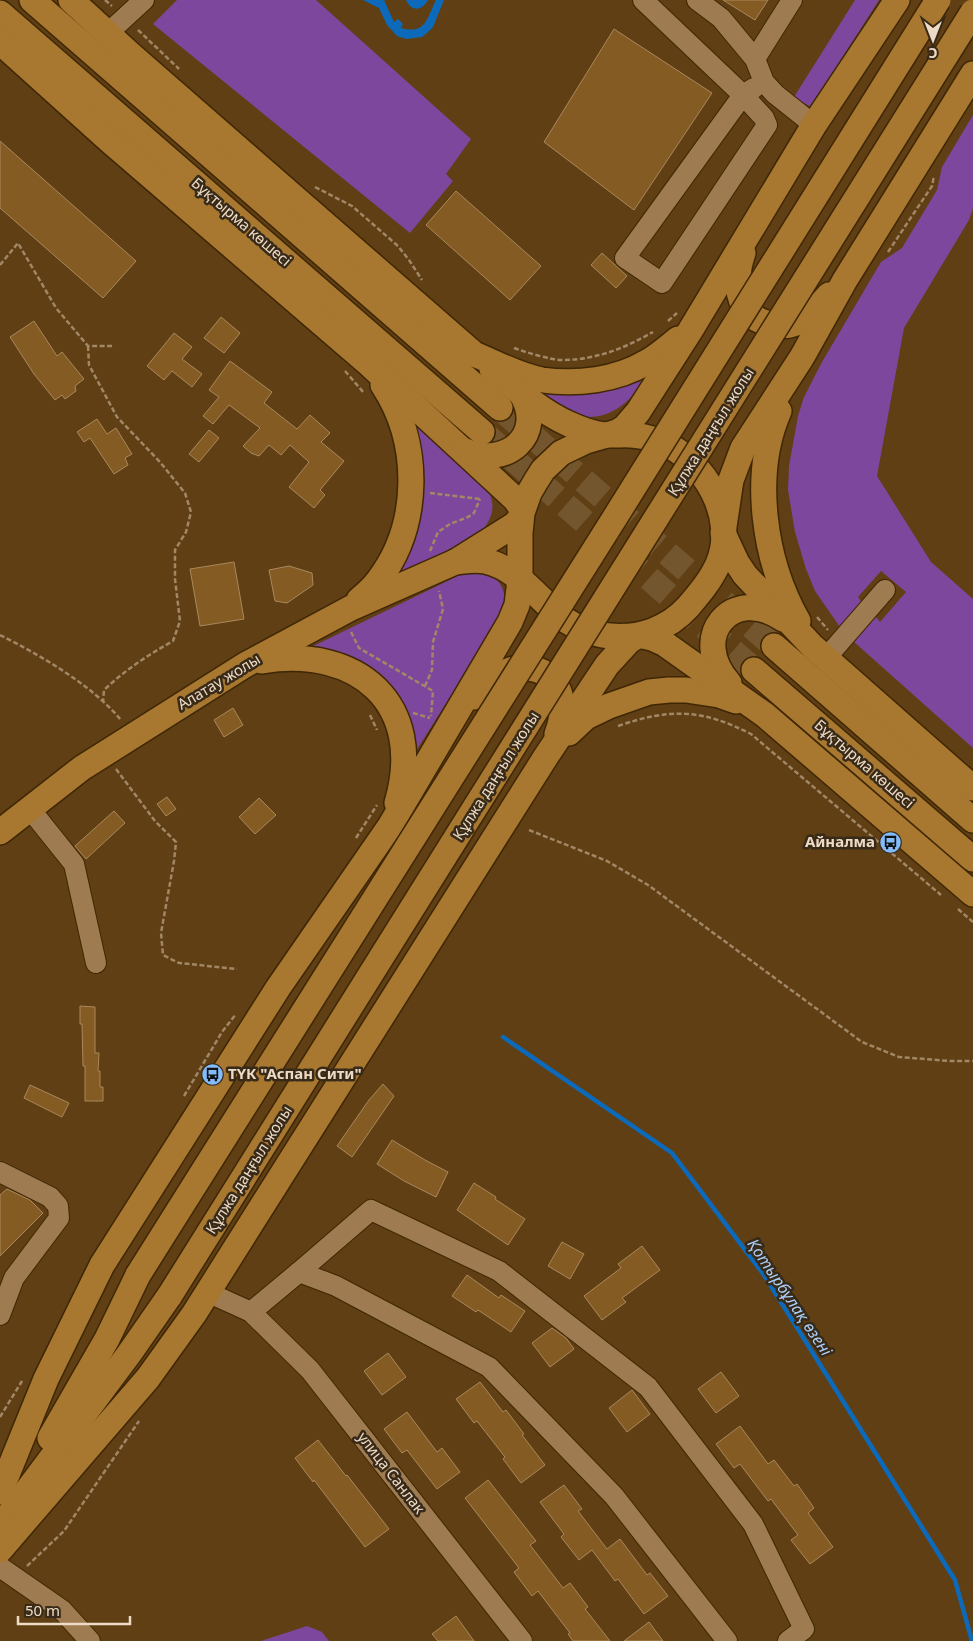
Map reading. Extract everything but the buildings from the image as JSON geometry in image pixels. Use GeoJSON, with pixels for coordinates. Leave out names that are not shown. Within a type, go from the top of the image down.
{"type":"FeatureCollection","features":[{"type":"Feature","properties":{"kind":"main road","name":"Бұқтырма көшесі"},"geometry":{"type":"LineString","coordinates":[[32,0],[500,408]]}},
{"type":"Feature","properties":{"kind":"main road"},"geometry":{"type":"LineString","coordinates":[[71,0],[107,34],[474,354],[548,414],[586,431],[605,435],[634,435],[662,442],[688,459],[698,469],[714,494],[719,508],[723,533],[737,563],[745,575],[973,788]]}},
{"type":"Feature","properties":{"kind":"main road"},"geometry":{"type":"LineString","coordinates":[[474,354],[518,373],[542,380],[594,380],[614,376],[647,362],[684,322],[752,227],[814,125],[897,0]]}},
{"type":"Feature","properties":{"kind":"main road","name":"Құлжа даңғыл жолы"},"geometry":{"type":"LineString","coordinates":[[0,1527],[106,1339],[138,1276],[609,528],[938,0]]}},
{"type":"Feature","properties":{"kind":"main road","name":"Бұқтырма көшесі"},"geometry":{"type":"LineString","coordinates":[[0,12],[482,432]]}},
{"type":"Feature","properties":{"kind":"main road","name":"Құлжа даңғыл жолы"},"geometry":{"type":"LineString","coordinates":[[0,1527],[130,1354],[170,1295],[973,12]]}},
{"type":"Feature","properties":{"kind":"main road"},"geometry":{"type":"LineString","coordinates":[[0,42],[110,141],[369,364],[463,450],[522,509],[520,580],[517,605],[510,622],[437,727],[390,826],[278,988],[102,1265],[46,1379],[0,1492]]}},
{"type":"Feature","properties":{"kind":"main road"},"geometry":{"type":"LineString","coordinates":[[455,562],[486,561],[509,572],[568,622],[596,634],[611,636],[639,634],[664,627],[674,621],[700,593],[718,563],[723,543],[731,480],[743,448],[802,357],[845,280],[973,74]]}},
{"type":"Feature","properties":{"kind":"main road"},"geometry":{"type":"LineString","coordinates":[[752,227],[737,275],[738,290],[741,301],[750,314],[761,321],[777,325],[791,325],[818,306],[845,280]]}},
{"type":"Feature","properties":{"kind":"main road"},"geometry":{"type":"LineString","coordinates":[[455,562],[514,525],[522,513],[529,493],[536,481],[552,461],[574,446],[617,432],[625,427],[638,412],[684,322]]}},
{"type":"Feature","properties":{"kind":"main road"},"geometry":{"type":"LineString","coordinates":[[802,357],[774,422],[767,444],[764,492],[768,539],[775,565],[793,612],[820,646]]}},
{"type":"Feature","properties":{"kind":"main road"},"geometry":{"type":"LineString","coordinates":[[351,620],[390,564],[403,532],[411,491],[410,456],[404,434],[390,396],[369,364]]}},
{"type":"Feature","properties":{"kind":"main road"},"geometry":{"type":"LineString","coordinates":[[463,450],[479,456],[494,456],[508,452],[519,442],[526,432],[529,418],[526,402],[521,393]]}},
{"type":"Feature","properties":{"kind":"main road"},"geometry":{"type":"LineString","coordinates":[[520,545],[528,575],[544,602]]}},
{"type":"Feature","properties":{"kind":"main road","name":"Алатау жолы"},"geometry":{"type":"LineString","coordinates":[[0,832],[82,768],[245,665],[351,620],[455,562]]}},
{"type":"Feature","properties":{"kind":"main road"},"geometry":{"type":"LineString","coordinates":[[820,646],[774,613],[761,609],[747,608],[726,614],[720,621],[714,634],[713,653],[720,674],[966,902]]}},
{"type":"Feature","properties":{"kind":"main road"},"geometry":{"type":"LineString","coordinates":[[639,634],[665,644],[755,708]]}},
{"type":"Feature","properties":{"kind":"main road"},"geometry":{"type":"LineString","coordinates":[[0,1550],[148,1378],[171,1346],[549,752],[607,664],[629,641],[639,634]]}},
{"type":"Feature","properties":{"kind":"main road","name":"Бұқтырма көшесі"},"geometry":{"type":"LineString","coordinates":[[774,646],[973,820]]}},
{"type":"Feature","properties":{"kind":"main road"},"geometry":{"type":"LineString","coordinates":[[245,665],[284,658],[318,661],[337,665],[355,672],[381,692],[390,706],[397,723],[404,752],[402,778],[390,826]]}},
{"type":"Feature","properties":{"kind":"main road"},"geometry":{"type":"LineString","coordinates":[[437,727],[463,708],[499,675],[508,670],[531,668],[542,671],[550,677],[560,693],[562,714],[559,730],[549,752]]}},
{"type":"Feature","properties":{"kind":"main road","name":"Бұқтырма көшесі"},"geometry":{"type":"LineString","coordinates":[[754,670],[973,859]]}},
{"type":"Feature","properties":{"kind":"main road"},"geometry":{"type":"LineString","coordinates":[[549,752],[586,718],[616,703],[649,692],[670,690],[711,694],[755,708]]}},
{"type":"Feature","properties":{"kind":"street"},"geometry":{"type":"LineString","coordinates":[[107,34],[144,0]]}},
{"type":"Feature","properties":{"kind":"street"},"geometry":{"type":"LineString","coordinates":[[643,0],[743,95],[764,118],[767,125],[662,283],[625,258],[743,95],[764,82]]}},
{"type":"Feature","properties":{"kind":"street"},"geometry":{"type":"LineString","coordinates":[[697,0],[720,18],[755,59],[764,82],[775,94],[814,125]]}},
{"type":"Feature","properties":{"kind":"street"},"geometry":{"type":"LineString","coordinates":[[755,59],[792,0]]}},
{"type":"Feature","properties":{"kind":"street"},"geometry":{"type":"LineString","coordinates":[[820,646],[885,590]]}},
{"type":"Feature","properties":{"kind":"street"},"geometry":{"type":"LineString","coordinates":[[30,809],[74,864],[96,964]]}},
{"type":"Feature","properties":{"kind":"street"},"geometry":{"type":"LineString","coordinates":[[0,1172],[50,1197],[58,1206],[60,1218],[14,1278],[0,1315]]}},
{"type":"Feature","properties":{"kind":"street"},"geometry":{"type":"LineString","coordinates":[[207,1292],[251,1312],[372,1210],[499,1271],[648,1387],[753,1524],[804,1629],[788,1641]]}},
{"type":"Feature","properties":{"kind":"street"},"geometry":{"type":"LineString","coordinates":[[300,1272],[336,1286],[489,1367],[614,1496],[727,1641]]}},
{"type":"Feature","properties":{"kind":"street","name":"улица Санлак"},"geometry":{"type":"LineString","coordinates":[[251,1312],[310,1370],[522,1641]]}},
{"type":"Feature","properties":{"kind":"street"},"geometry":{"type":"LineString","coordinates":[[7,1572],[62,1610],[90,1641]]}},
{"type":"Feature","properties":{"kind":"path"},"geometry":{"type":"LineString","coordinates":[[105,0],[115,8]]}},
{"type":"Feature","properties":{"kind":"path"},"geometry":{"type":"LineString","coordinates":[[886,254],[932,186]]}},
{"type":"Feature","properties":{"kind":"path"},"geometry":{"type":"LineString","coordinates":[[314,187],[352,206],[398,246],[426,286]]}},
{"type":"Feature","properties":{"kind":"path"},"geometry":{"type":"LineString","coordinates":[[0,265],[18,243],[56,308],[88,346],[89,365],[117,417],[160,462],[185,493],[191,512],[186,532],[175,550],[175,579],[180,620],[173,640],[117,678],[104,690],[103,702]]}},
{"type":"Feature","properties":{"kind":"path"},"geometry":{"type":"LineString","coordinates":[[665,324],[684,322]]}},
{"type":"Feature","properties":{"kind":"path"},"geometry":{"type":"LineString","coordinates":[[509,346],[561,360],[590,358],[614,352],[659,329]]}},
{"type":"Feature","properties":{"kind":"path"},"geometry":{"type":"LineString","coordinates":[[88,346],[113,346]]}},
{"type":"Feature","properties":{"kind":"path"},"geometry":{"type":"LineString","coordinates":[[340,366],[352,378],[369,401]]}},
{"type":"Feature","properties":{"kind":"path"},"geometry":{"type":"LineString","coordinates":[[411,491],[480,499]]}},
{"type":"Feature","properties":{"kind":"path"},"geometry":{"type":"LineString","coordinates":[[428,553],[435,542],[438,532],[474,513],[484,494]]}},
{"type":"Feature","properties":{"kind":"path"},"geometry":{"type":"LineString","coordinates":[[425,686],[432,670],[433,642],[443,609],[437,586]]}},
{"type":"Feature","properties":{"kind":"path"},"geometry":{"type":"LineString","coordinates":[[815,613],[820,646]]}},
{"type":"Feature","properties":{"kind":"path"},"geometry":{"type":"LineString","coordinates":[[351,620],[359,648],[433,691],[430,718],[437,727]]}},
{"type":"Feature","properties":{"kind":"path"},"geometry":{"type":"LineString","coordinates":[[0,635],[63,670],[112,709],[134,735]]}},
{"type":"Feature","properties":{"kind":"path"},"geometry":{"type":"LineString","coordinates":[[612,728],[639,719],[677,713],[721,720],[751,734],[943,897]]}},
{"type":"Feature","properties":{"kind":"path"},"geometry":{"type":"LineString","coordinates":[[104,754],[155,821],[176,842],[161,933],[163,955],[179,963],[237,969]]}},
{"type":"Feature","properties":{"kind":"path"},"geometry":{"type":"LineString","coordinates":[[529,830],[607,861],[648,884],[862,1042],[899,1057],[973,1061]]}},
{"type":"Feature","properties":{"kind":"path"},"geometry":{"type":"LineString","coordinates":[[966,902],[973,922]]}},
{"type":"Feature","properties":{"kind":"path"},"geometry":{"type":"LineString","coordinates":[[7,1572],[64,1531],[140,1419]]}},
{"type":"Feature","properties":{"kind":"shaded area"},"geometry":{"type":"Polygon","coordinates":[[[177,0],[316,0],[471,139],[446,174],[453,181],[410,233],[153,24],[177,0]]]}},
{"type":"Feature","properties":{"kind":"shaded area"},"geometry":{"type":"Polygon","coordinates":[[[855,0],[879,0],[811,107],[794,97],[855,0]]]}},
{"type":"Feature","properties":{"kind":"shaded area"},"geometry":{"type":"Polygon","coordinates":[[[973,115],[973,208],[969,220],[904,328],[877,476],[931,562],[973,599],[973,748],[853,641],[875,616],[880,622],[906,592],[881,571],[858,597],[864,605],[842,630],[815,591],[806,569],[795,532],[788,490],[789,466],[798,416],[804,397],[822,362],[881,262],[902,248],[937,190],[942,167],[973,115]]]}},
{"type":"Feature","properties":{"kind":"shaded area"},"geometry":{"type":"Polygon","coordinates":[[[661,360],[635,394],[614,411],[601,416],[588,417],[572,414],[550,406],[531,381],[661,360]]]}},
{"type":"Feature","properties":{"kind":"shaded area"},"geometry":{"type":"Polygon","coordinates":[[[400,402],[490,495],[492,512],[485,527],[477,536],[380,587],[404,549],[400,402]]]}},
{"type":"Feature","properties":{"kind":"shaded area"},"geometry":{"type":"Polygon","coordinates":[[[471,571],[488,574],[499,583],[505,597],[503,614],[412,757],[402,713],[303,651],[471,571]]]}},
{"type":"Feature","properties":{"kind":"shaded area"},"geometry":{"type":"Polygon","coordinates":[[[307,1626],[322,1632],[329,1641],[261,1641],[307,1626]]]}},
{"type":"Feature","properties":{"kind":"water"},"geometry":{"type":"Polygon","coordinates":[[[363,0],[384,0],[394,22],[398,19],[403,24],[401,28],[409,30],[421,27],[428,19],[436,0],[444,0],[433,27],[422,37],[406,39],[397,36],[387,25],[379,8],[363,0]]]}},
{"type":"Feature","properties":{"kind":"water"},"geometry":{"type":"Polygon","coordinates":[[[406,0],[428,0],[426,4],[417,9],[411,7],[406,0]]]}},
{"type":"Feature","properties":{"kind":"waterway","name":"Қотырбұлақ өзені"},"geometry":{"type":"LineString","coordinates":[[503,1037],[672,1153],[764,1275],[955,1580],[972,1641]]}},
{"type":"Feature","properties":{"kind":"tunnel"},"geometry":{"type":"LineString","coordinates":[[500,408],[774,646]]}},
{"type":"Feature","properties":{"kind":"tunnel"},"geometry":{"type":"LineString","coordinates":[[482,432],[754,670]]}},
{"type":"Feature","properties":{"kind":"place","name":"Айналма"},"geometry":{"type":"Point","coordinates":[891,842]}},
{"type":"Feature","properties":{"kind":"place","name":"ТҮК \"Аспан Сити\""},"geometry":{"type":"Point","coordinates":[212,1074]}}]}
